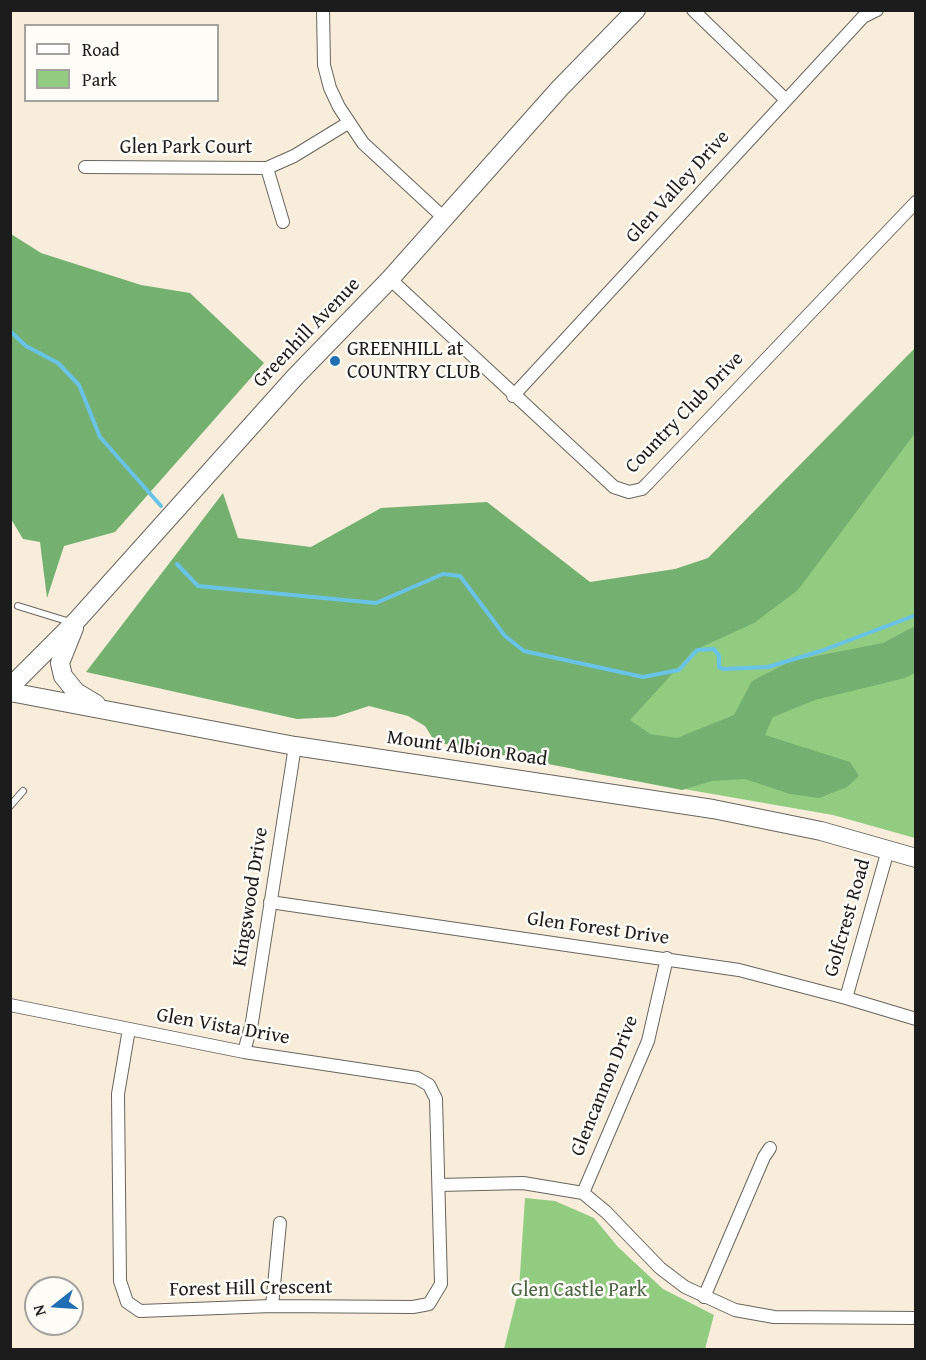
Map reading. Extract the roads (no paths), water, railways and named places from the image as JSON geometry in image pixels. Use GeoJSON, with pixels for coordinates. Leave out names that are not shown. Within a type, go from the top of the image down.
{"type":"FeatureCollection","features":[{"type":"Feature","properties":{"kind":"street"},"geometry":{"type":"LineString","coordinates":[[323,10],[324,64],[330,88],[348,123],[363,143],[444,218]]}},
{"type":"Feature","properties":{"kind":"street","name":"Greenhill Avenue"},"geometry":{"type":"LineString","coordinates":[[10,687],[76,621],[287,385],[390,279],[560,88],[636,10]]}},
{"type":"Feature","properties":{"kind":"street"},"geometry":{"type":"LineString","coordinates":[[693,10],[785,99]]}},
{"type":"Feature","properties":{"kind":"street","name":"Glen Valley Drive"},"geometry":{"type":"LineString","coordinates":[[513,396],[862,17],[877,10]]}},
{"type":"Feature","properties":{"kind":"street","name":"Glen Park Court"},"geometry":{"type":"LineString","coordinates":[[85,167],[267,168],[294,156],[348,123]]}},
{"type":"Feature","properties":{"kind":"street"},"geometry":{"type":"LineString","coordinates":[[267,168],[283,222]]}},
{"type":"Feature","properties":{"kind":"street","name":"Country Club Drive"},"geometry":{"type":"LineString","coordinates":[[390,279],[513,396],[614,487],[629,492],[642,489],[915,201]]}},
{"type":"Feature","properties":{"kind":"street"},"geometry":{"type":"LineString","coordinates":[[76,621],[60,663],[63,676],[76,692],[105,710]]}},
{"type":"Feature","properties":{"kind":"street","name":"Mount Albion Road"},"geometry":{"type":"LineString","coordinates":[[10,692],[295,746],[713,808],[821,831],[915,858]]}},
{"type":"Feature","properties":{"kind":"street","name":"Kingswood Drive"},"geometry":{"type":"LineString","coordinates":[[244,1052],[252,1022],[295,746]]}},
{"type":"Feature","properties":{"kind":"street","name":"Golfcrest Road"},"geometry":{"type":"LineString","coordinates":[[846,998],[888,850]]}},
{"type":"Feature","properties":{"kind":"street","name":"Glen Forest Drive"},"geometry":{"type":"LineString","coordinates":[[270,902],[739,970],[915,1019]]}},
{"type":"Feature","properties":{"kind":"street","name":"Glencannon Drive"},"geometry":{"type":"LineString","coordinates":[[583,1193],[648,1041],[667,958]]}},
{"type":"Feature","properties":{"kind":"street","name":"Glen Vista Drive"},"geometry":{"type":"LineString","coordinates":[[10,1005],[244,1052],[417,1078],[429,1085]]}},
{"type":"Feature","properties":{"kind":"street","name":"Forest Hill Crescent"},"geometry":{"type":"LineString","coordinates":[[129,1029],[118,1094],[120,1281],[127,1302],[140,1311],[272,1306],[414,1308],[429,1304],[441,1284],[436,1099],[429,1085]]}},
{"type":"Feature","properties":{"kind":"street"},"geometry":{"type":"LineString","coordinates":[[704,1297],[764,1157],[770,1148]]}},
{"type":"Feature","properties":{"kind":"street"},"geometry":{"type":"LineString","coordinates":[[439,1185],[523,1183],[583,1193],[606,1212],[660,1268],[704,1297],[735,1310],[774,1317],[915,1318]]}},
{"type":"Feature","properties":{"kind":"street"},"geometry":{"type":"LineString","coordinates":[[272,1306],[280,1223]]}},
{"type":"Feature","properties":{"kind":"lane"},"geometry":{"type":"LineString","coordinates":[[18,606],[76,621]]}},
{"type":"Feature","properties":{"kind":"lane"},"geometry":{"type":"LineString","coordinates":[[10,806],[23,791]]}},
{"type":"Feature","properties":{"kind":"waterway"},"geometry":{"type":"LineString","coordinates":[[10,331],[26,346],[58,363],[79,385],[100,437],[161,506]]}},
{"type":"Feature","properties":{"kind":"waterway"},"geometry":{"type":"LineString","coordinates":[[177,564],[198,586],[376,603],[443,574],[460,576],[505,636],[524,651],[643,677],[679,670],[697,650],[714,649],[719,656],[719,667],[723,669],[768,667],[821,651],[916,615]]}},
{"type":"Feature","properties":{"kind":"place","name":"GREENHILL at COUNTRY CLUB"},"geometry":{"type":"Point","coordinates":[335,361]}},
{"type":"Feature","properties":{"kind":"park label","name":"Glen Castle Park"},"geometry":{"type":"Point","coordinates":[579,1291]}}]}
